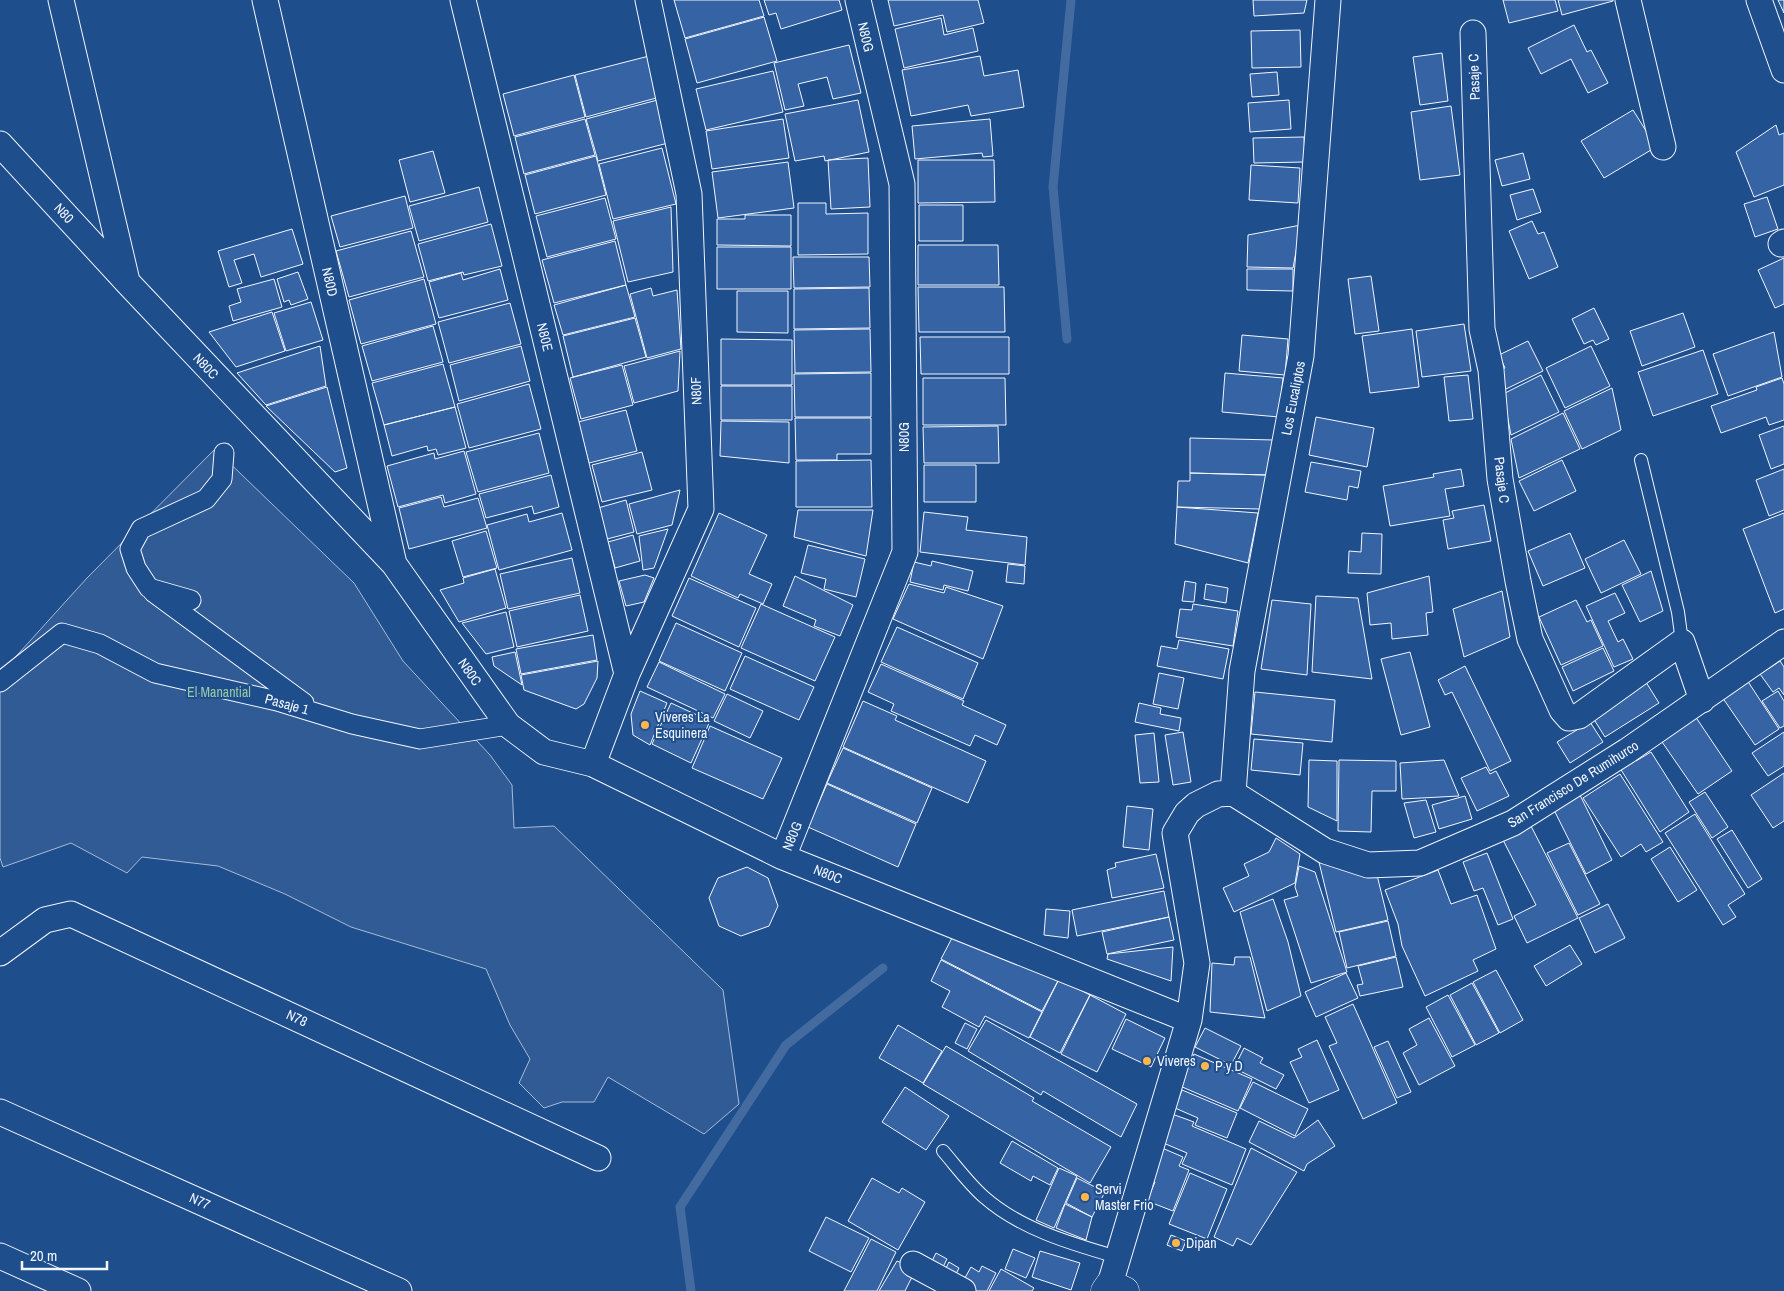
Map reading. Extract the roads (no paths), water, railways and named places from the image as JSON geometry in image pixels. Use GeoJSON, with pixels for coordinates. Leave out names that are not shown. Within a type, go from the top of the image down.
{"type":"FeatureCollection","features":[{"type":"Feature","properties":{"kind":"street"},"geometry":{"type":"LineString","coordinates":[[61,0],[128,283]]}},
{"type":"Feature","properties":{"kind":"street","name":"N80D"},"geometry":{"type":"LineString","coordinates":[[265,0],[394,564]]}},
{"type":"Feature","properties":{"kind":"street","name":"N80E"},"geometry":{"type":"LineString","coordinates":[[463,0],[627,674]]}},
{"type":"Feature","properties":{"kind":"street","name":"N80F"},"geometry":{"type":"LineString","coordinates":[[593,764],[627,674],[701,509],[689,194],[648,0]]}},
{"type":"Feature","properties":{"kind":"street","name":"N80G"},"geometry":{"type":"LineString","coordinates":[[784,857],[905,552],[902,184],[858,0]]}},
{"type":"Feature","properties":{"kind":"street","name":"Los Eucaliptos"},"geometry":{"type":"LineString","coordinates":[[1233,793],[1242,671],[1301,356],[1328,0]]}},
{"type":"Feature","properties":{"kind":"street"},"geometry":{"type":"LineString","coordinates":[[1628,0],[1663,147]]}},
{"type":"Feature","properties":{"kind":"street"},"geometry":{"type":"LineString","coordinates":[[1759,0],[1784,70]]}},
{"type":"Feature","properties":{"kind":"street","name":"Pasaje C"},"geometry":{"type":"LineString","coordinates":[[1473,34],[1482,329],[1491,370],[1500,479],[1530,640],[1562,710],[1569,718],[1579,716],[1682,642]]}},
{"type":"Feature","properties":{"kind":"street","name":"N80"},"geometry":{"type":"LineString","coordinates":[[0,144],[128,283]]}},
{"type":"Feature","properties":{"kind":"street","name":"N80C"},"geometry":{"type":"LineString","coordinates":[[128,283],[394,564],[508,726],[544,752],[593,764],[784,857],[1189,1020]]}},
{"type":"Feature","properties":{"kind":"street"},"geometry":{"type":"LineString","coordinates":[[224,452],[222,480],[206,498],[141,529],[130,549],[136,568],[148,588],[174,609],[317,713]]}},
{"type":"Feature","properties":{"kind":"street"},"geometry":{"type":"LineString","coordinates":[[148,588],[191,600]]}},
{"type":"Feature","properties":{"kind":"street","name":"Pasaje 1"},"geometry":{"type":"LineString","coordinates":[[0,682],[62,633],[100,644],[156,673],[277,701],[352,724],[420,738],[508,726]]}},
{"type":"Feature","properties":{"kind":"street"},"geometry":{"type":"LineString","coordinates":[[1682,642],[1702,700]]}},
{"type":"Feature","properties":{"kind":"street","name":"San Francisco De Rumihurco"},"geometry":{"type":"LineString","coordinates":[[1233,793],[1325,851],[1368,865],[1420,864],[1513,824],[1702,700],[1784,642]]}},
{"type":"Feature","properties":{"kind":"street"},"geometry":{"type":"LineString","coordinates":[[1114,1289],[1117,1257],[1189,1020],[1196,963],[1175,833],[1187,813],[1196,805],[1218,794],[1233,793]]}},
{"type":"Feature","properties":{"kind":"street","name":"N78"},"geometry":{"type":"LineString","coordinates":[[0,953],[45,920],[71,914],[598,1158]]}},
{"type":"Feature","properties":{"kind":"street","name":"N77"},"geometry":{"type":"LineString","coordinates":[[0,1112],[399,1291]]}},
{"type":"Feature","properties":{"kind":"street"},"geometry":{"type":"LineString","coordinates":[[0,1256],[78,1291]]}},
{"type":"Feature","properties":{"kind":"street"},"geometry":{"type":"LineString","coordinates":[[913,1264],[963,1291]]}},
{"type":"Feature","properties":{"kind":"lane"},"geometry":{"type":"LineString","coordinates":[[1641,460],[1678,612],[1682,642]]}},
{"type":"Feature","properties":{"kind":"lane"},"geometry":{"type":"LineString","coordinates":[[943,1151],[984,1197],[1015,1219],[1081,1246],[1117,1257]]}},
{"type":"Feature","properties":{"kind":"waterway"},"geometry":{"type":"LineString","coordinates":[[1067,339],[1053,187],[1071,0]]}},
{"type":"Feature","properties":{"kind":"waterway"},"geometry":{"type":"LineString","coordinates":[[691,1291],[680,1207],[786,1045],[883,968]]}},
{"type":"Feature","properties":{"kind":"place","name":"Viveres La Esquinera"},"geometry":{"type":"Point","coordinates":[645,725]}},
{"type":"Feature","properties":{"kind":"place","name":"Viveres"},"geometry":{"type":"Point","coordinates":[1147,1061]}},
{"type":"Feature","properties":{"kind":"place","name":"P y D"},"geometry":{"type":"Point","coordinates":[1205,1066]}},
{"type":"Feature","properties":{"kind":"place","name":"Servi Master Frio"},"geometry":{"type":"Point","coordinates":[1085,1197]}},
{"type":"Feature","properties":{"kind":"place","name":"Dipan"},"geometry":{"type":"Point","coordinates":[1176,1243]}},
{"type":"Feature","properties":{"kind":"park label","name":"El Manantial"},"geometry":{"type":"Point","coordinates":[219,692]}}]}
